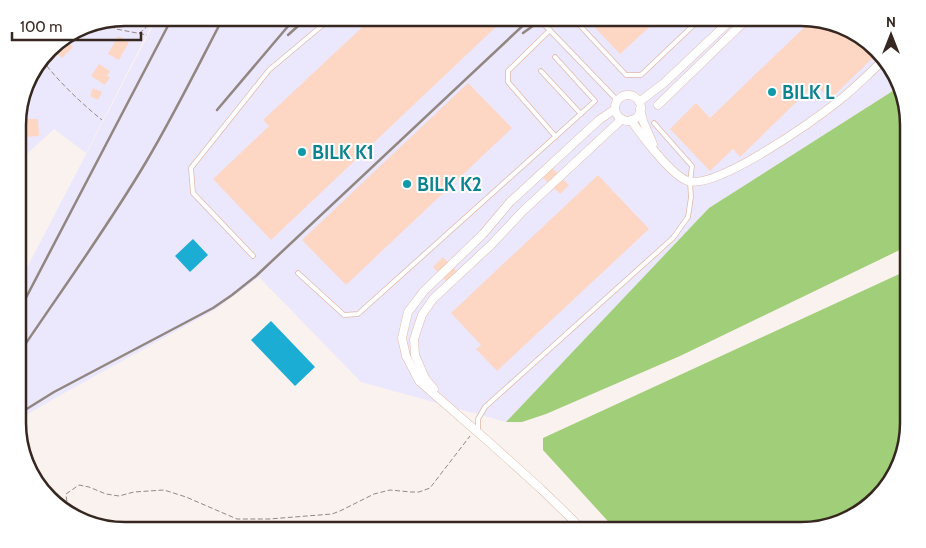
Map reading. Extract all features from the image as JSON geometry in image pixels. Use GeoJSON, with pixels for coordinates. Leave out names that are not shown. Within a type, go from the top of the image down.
{"type":"FeatureCollection","features":[{"type":"Feature","properties":{"kind":"street"},"geometry":{"type":"LineString","coordinates":[[446,404],[425,378],[415,355],[414,339],[422,315],[433,300],[492,245],[523,211],[622,120],[631,120],[637,116],[640,106],[725,26]]}},
{"type":"Feature","properties":{"kind":"street"},"geometry":{"type":"LineString","coordinates":[[658,105],[740,26]]}},
{"type":"Feature","properties":{"kind":"street"},"geometry":{"type":"LineString","coordinates":[[631,120],[671,169],[685,180],[690,182],[701,181],[725,173],[775,146],[841,99],[878,64]]}},
{"type":"Feature","properties":{"kind":"street"},"geometry":{"type":"LineString","coordinates":[[622,120],[615,109],[617,100],[624,95],[633,96],[640,106],[648,134],[660,157]]}},
{"type":"Feature","properties":{"kind":"street"},"geometry":{"type":"LineString","coordinates":[[575,522],[477,431],[418,381],[406,356],[402,338],[408,312],[424,291],[483,234],[510,202],[599,120],[615,109]]}},
{"type":"Feature","properties":{"kind":"lane"},"geometry":{"type":"LineString","coordinates":[[253,256],[194,193],[191,168],[269,70],[321,26]]}},
{"type":"Feature","properties":{"kind":"lane"},"geometry":{"type":"LineString","coordinates":[[546,26],[617,100]]}},
{"type":"Feature","properties":{"kind":"lane"},"geometry":{"type":"LineString","coordinates":[[581,26],[626,75],[641,75],[693,26]]}},
{"type":"Feature","properties":{"kind":"lane"},"geometry":{"type":"LineString","coordinates":[[550,30],[508,71],[508,82],[556,137]]}},
{"type":"Feature","properties":{"kind":"lane"},"geometry":{"type":"LineString","coordinates":[[298,273],[344,315],[358,314],[595,101],[555,57]]}},
{"type":"Feature","properties":{"kind":"lane"},"geometry":{"type":"LineString","coordinates":[[541,71],[581,114]]}},
{"type":"Feature","properties":{"kind":"lane"},"geometry":{"type":"LineString","coordinates":[[477,431],[478,418],[485,407],[673,238],[688,217],[692,197],[690,182],[692,166],[654,123]]}},
{"type":"Feature","properties":{"kind":"path"},"geometry":{"type":"LineString","coordinates":[[139,34],[146,26]]}},
{"type":"Feature","properties":{"kind":"path"},"geometry":{"type":"LineString","coordinates":[[113,27],[147,36]]}},
{"type":"Feature","properties":{"kind":"path"},"geometry":{"type":"LineString","coordinates":[[47,65],[87,108],[102,120]]}},
{"type":"Feature","properties":{"kind":"path"},"geometry":{"type":"LineString","coordinates":[[67,502],[66,494],[79,485],[106,494],[119,496],[134,492],[164,490],[186,497],[237,519],[269,519],[332,514],[374,494],[390,490],[419,492],[430,488],[477,431]]}},
{"type":"Feature","properties":{"kind":"shaded area"},"geometry":{"type":"Polygon","coordinates":[[[146,26],[150,28],[86,153],[54,129],[26,155],[26,125],[30,100],[36,82],[55,55],[70,43],[87,34],[106,28],[146,26]]]}},
{"type":"Feature","properties":{"kind":"shaded area"},"geometry":{"type":"Polygon","coordinates":[[[153,26],[814,27],[839,34],[861,47],[866,51],[866,60],[875,60],[892,87],[893,91],[709,208],[506,422],[361,382],[259,277],[216,309],[26,415],[26,270],[153,26]]]}},
{"type":"Feature","properties":{"kind":"green space"},"geometry":{"type":"Polygon","coordinates":[[[893,91],[900,119],[900,250],[680,356],[546,414],[522,422],[506,422],[709,208],[893,91]]]}},
{"type":"Feature","properties":{"kind":"green space"},"geometry":{"type":"Polygon","coordinates":[[[900,274],[900,429],[898,442],[892,461],[871,493],[839,514],[807,522],[609,522],[543,450],[543,438],[900,274]]]}},
{"type":"Feature","properties":{"kind":"water"},"geometry":{"type":"Polygon","coordinates":[[[193,239],[208,255],[190,272],[175,256],[193,239]]]}},
{"type":"Feature","properties":{"kind":"water"},"geometry":{"type":"Polygon","coordinates":[[[271,321],[315,367],[295,386],[251,340],[271,321]]]}},
{"type":"Feature","properties":{"kind":"building","name":"BILK K1"},"geometry":{"type":"Polygon","coordinates":[[[363,26],[497,26],[271,240],[213,179],[269,126],[263,120],[363,26]]]}},
{"type":"Feature","properties":{"kind":"building"},"geometry":{"type":"Polygon","coordinates":[[[594,26],[650,26],[620,54],[594,26]]]}},
{"type":"Feature","properties":{"kind":"building","name":"BILK L"},"geometry":{"type":"Polygon","coordinates":[[[805,26],[839,34],[866,51],[866,60],[871,60],[830,99],[815,84],[740,157],[733,149],[710,171],[670,129],[696,103],[710,118],[805,26]]]}},
{"type":"Feature","properties":{"kind":"building"},"geometry":{"type":"Polygon","coordinates":[[[118,36],[129,42],[119,60],[108,54],[118,36]]]}},
{"type":"Feature","properties":{"kind":"building"},"geometry":{"type":"Polygon","coordinates":[[[69,43],[73,47],[62,58],[57,53],[69,43]]]}},
{"type":"Feature","properties":{"kind":"building"},"geometry":{"type":"Polygon","coordinates":[[[99,64],[110,71],[107,76],[110,77],[105,85],[91,76],[99,64]]]}},
{"type":"Feature","properties":{"kind":"building","name":"BILK K2"},"geometry":{"type":"Polygon","coordinates":[[[468,83],[512,128],[346,285],[302,240],[468,83]]]}},
{"type":"Feature","properties":{"kind":"building"},"geometry":{"type":"Polygon","coordinates":[[[93,88],[102,92],[98,100],[90,96],[93,88]]]}},
{"type":"Feature","properties":{"kind":"building"},"geometry":{"type":"Polygon","coordinates":[[[26,119],[38,119],[39,136],[26,137],[26,119]]]}},
{"type":"Feature","properties":{"kind":"building"},"geometry":{"type":"Polygon","coordinates":[[[551,167],[569,185],[560,194],[541,176],[551,167]]]}},
{"type":"Feature","properties":{"kind":"building"},"geometry":{"type":"Polygon","coordinates":[[[598,175],[649,229],[497,371],[476,349],[481,345],[451,313],[598,175]]]}},
{"type":"Feature","properties":{"kind":"building"},"geometry":{"type":"Polygon","coordinates":[[[443,257],[461,276],[451,286],[433,267],[443,257]]]}},
{"type":"Feature","properties":{"kind":"railway"},"geometry":{"type":"LineString","coordinates":[[26,298],[168,26]]}},
{"type":"Feature","properties":{"kind":"railway"},"geometry":{"type":"LineString","coordinates":[[26,343],[131,187],[186,90],[219,26]]}},
{"type":"Feature","properties":{"kind":"railway"},"geometry":{"type":"LineString","coordinates":[[217,110],[288,26]]}},
{"type":"Feature","properties":{"kind":"railway"},"geometry":{"type":"LineString","coordinates":[[288,35],[298,26]]}},
{"type":"Feature","properties":{"kind":"railway"},"geometry":{"type":"LineString","coordinates":[[26,409],[54,392],[213,308],[232,295],[256,276],[522,26]]}},
{"type":"Feature","properties":{"kind":"railway"},"geometry":{"type":"LineString","coordinates":[[523,33],[533,26]]}},
{"type":"Feature","properties":{"kind":"place","name":"BILK L"},"geometry":{"type":"Point","coordinates":[772,92]}},
{"type":"Feature","properties":{"kind":"place","name":"BILK K1"},"geometry":{"type":"Point","coordinates":[302,152]}},
{"type":"Feature","properties":{"kind":"place","name":"BILK K2"},"geometry":{"type":"Point","coordinates":[407,184]}}]}
